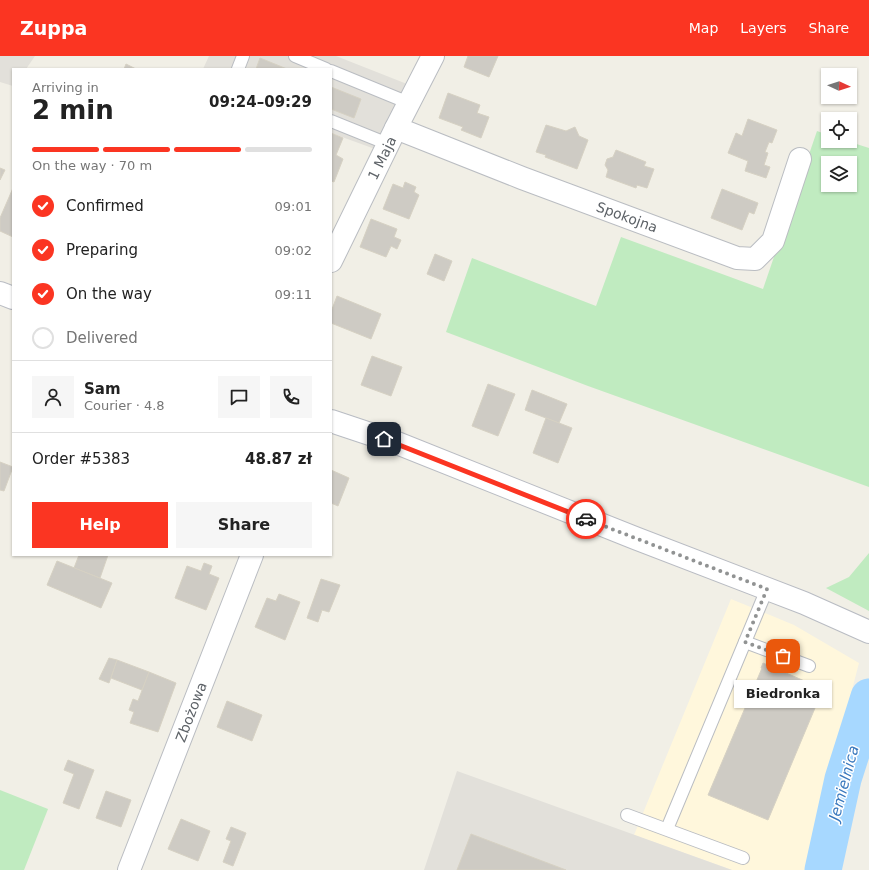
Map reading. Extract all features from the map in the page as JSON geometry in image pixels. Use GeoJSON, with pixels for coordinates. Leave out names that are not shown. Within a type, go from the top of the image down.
{"type":"FeatureCollection","features":[{"type":"Feature","properties":{"kind":"street","name":"1 Maja"},"geometry":{"type":"LineString","coordinates":[[332,259],[433,56]]}},
{"type":"Feature","properties":{"kind":"street","name":"Spokojna"},"geometry":{"type":"LineString","coordinates":[[392,136],[522,178],[737,258],[755,259],[773,242],[800,158]]}},
{"type":"Feature","properties":{"kind":"street"},"geometry":{"type":"LineString","coordinates":[[0,293],[12,298]]}},
{"type":"Feature","properties":{"kind":"street"},"geometry":{"type":"LineString","coordinates":[[332,421],[397,443],[635,538],[804,603],[868,632]]}},
{"type":"Feature","properties":{"kind":"street","name":"Zbożowa"},"geometry":{"type":"LineString","coordinates":[[129,870],[252,556]]}},
{"type":"Feature","properties":{"kind":"lane"},"geometry":{"type":"LineString","coordinates":[[238,68],[243,56]]}},
{"type":"Feature","properties":{"kind":"lane"},"geometry":{"type":"LineString","coordinates":[[294,56],[324,68]]}},
{"type":"Feature","properties":{"kind":"lane"},"geometry":{"type":"LineString","coordinates":[[332,71],[409,103]]}},
{"type":"Feature","properties":{"kind":"lane"},"geometry":{"type":"LineString","coordinates":[[332,121],[392,136]]}},
{"type":"Feature","properties":{"kind":"lane"},"geometry":{"type":"LineString","coordinates":[[667,829],[767,589]]}},
{"type":"Feature","properties":{"kind":"lane"},"geometry":{"type":"LineString","coordinates":[[745,642],[809,666]]}},
{"type":"Feature","properties":{"kind":"lane"},"geometry":{"type":"LineString","coordinates":[[627,815],[743,858]]}},
{"type":"Feature","properties":{"kind":"shaded area"},"geometry":{"type":"Polygon","coordinates":[[[0,56],[35,56],[27,68],[12,68],[12,86],[0,82],[0,56]]]}},
{"type":"Feature","properties":{"kind":"shaded area"},"geometry":{"type":"Polygon","coordinates":[[[209,56],[336,56],[407,84],[375,149],[332,133],[332,68],[203,68],[209,56]]]}},
{"type":"Feature","properties":{"kind":"shaded area"},"geometry":{"type":"Polygon","coordinates":[[[731,599],[794,625],[859,663],[805,870],[732,870],[634,835],[731,599]]]}},
{"type":"Feature","properties":{"kind":"shaded area"},"geometry":{"type":"Polygon","coordinates":[[[457,771],[732,870],[424,870],[457,771]]]}},
{"type":"Feature","properties":{"kind":"green space"},"geometry":{"type":"Polygon","coordinates":[[[817,131],[821,132],[821,148],[857,148],[857,144],[869,148],[869,487],[588,386],[446,332],[472,258],[596,306],[621,237],[763,289],[817,131]]]}},
{"type":"Feature","properties":{"kind":"green space"},"geometry":{"type":"Polygon","coordinates":[[[869,553],[869,611],[826,588],[849,577],[869,553]]]}},
{"type":"Feature","properties":{"kind":"green space"},"geometry":{"type":"Polygon","coordinates":[[[0,790],[48,809],[24,870],[0,870],[0,790]]]}},
{"type":"Feature","properties":{"kind":"building"},"geometry":{"type":"Polygon","coordinates":[[[468,56],[498,56],[489,77],[464,67],[468,56]]]}},
{"type":"Feature","properties":{"kind":"building"},"geometry":{"type":"Polygon","coordinates":[[[260,58],[285,68],[256,68],[260,58]]]}},
{"type":"Feature","properties":{"kind":"building"},"geometry":{"type":"Polygon","coordinates":[[[126,64],[134,68],[124,68],[126,64]]]}},
{"type":"Feature","properties":{"kind":"building"},"geometry":{"type":"Polygon","coordinates":[[[332,87],[361,99],[354,118],[332,109],[332,87]]]}},
{"type":"Feature","properties":{"kind":"building"},"geometry":{"type":"Polygon","coordinates":[[[448,93],[480,105],[477,113],[489,117],[481,138],[461,130],[463,127],[439,118],[448,93]]]}},
{"type":"Feature","properties":{"kind":"building"},"geometry":{"type":"Polygon","coordinates":[[[748,119],[777,130],[772,143],[769,142],[765,152],[768,153],[764,165],[770,167],[766,178],[745,171],[748,161],[728,153],[736,133],[742,136],[748,119]]]}},
{"type":"Feature","properties":{"kind":"building"},"geometry":{"type":"Polygon","coordinates":[[[546,125],[566,131],[575,127],[579,136],[588,140],[577,169],[536,152],[546,125]]]}},
{"type":"Feature","properties":{"kind":"building"},"geometry":{"type":"Polygon","coordinates":[[[332,133],[343,138],[336,155],[343,159],[334,182],[332,181],[332,133]]]}},
{"type":"Feature","properties":{"kind":"building"},"geometry":{"type":"Polygon","coordinates":[[[616,150],[646,162],[644,166],[654,169],[647,188],[637,185],[636,188],[606,177],[608,170],[605,165],[607,159],[613,157],[616,150]]]}},
{"type":"Feature","properties":{"kind":"building"},"geometry":{"type":"Polygon","coordinates":[[[0,168],[5,170],[0,180],[0,168]]]}},
{"type":"Feature","properties":{"kind":"building"},"geometry":{"type":"Polygon","coordinates":[[[405,182],[416,187],[414,192],[419,195],[409,219],[383,209],[393,184],[403,188],[405,182]]]}},
{"type":"Feature","properties":{"kind":"building"},"geometry":{"type":"Polygon","coordinates":[[[722,189],[758,203],[754,214],[749,212],[742,230],[711,218],[722,189]]]}},
{"type":"Feature","properties":{"kind":"building"},"geometry":{"type":"Polygon","coordinates":[[[12,190],[12,237],[0,231],[0,218],[12,190]]]}},
{"type":"Feature","properties":{"kind":"building"},"geometry":{"type":"Polygon","coordinates":[[[371,219],[397,229],[394,237],[401,240],[397,249],[391,246],[386,257],[360,247],[371,219]]]}},
{"type":"Feature","properties":{"kind":"building"},"geometry":{"type":"Polygon","coordinates":[[[435,254],[452,261],[444,281],[427,274],[435,254]]]}},
{"type":"Feature","properties":{"kind":"building"},"geometry":{"type":"Polygon","coordinates":[[[337,296],[381,314],[371,339],[332,323],[332,309],[337,296]]]}},
{"type":"Feature","properties":{"kind":"building"},"geometry":{"type":"Polygon","coordinates":[[[372,356],[402,367],[391,396],[361,385],[372,356]]]}},
{"type":"Feature","properties":{"kind":"building"},"geometry":{"type":"Polygon","coordinates":[[[488,384],[515,394],[498,436],[472,426],[488,384]]]}},
{"type":"Feature","properties":{"kind":"building"},"geometry":{"type":"Polygon","coordinates":[[[532,390],[567,404],[559,423],[525,410],[532,390]]]}},
{"type":"Feature","properties":{"kind":"building"},"geometry":{"type":"Polygon","coordinates":[[[546,418],[572,428],[558,463],[533,453],[546,418]]]}},
{"type":"Feature","properties":{"kind":"building"},"geometry":{"type":"Polygon","coordinates":[[[0,462],[12,467],[12,470],[4,491],[0,490],[0,462]]]}},
{"type":"Feature","properties":{"kind":"building"},"geometry":{"type":"Polygon","coordinates":[[[332,470],[349,478],[338,506],[332,503],[332,470]]]}},
{"type":"Feature","properties":{"kind":"building"},"geometry":{"type":"Polygon","coordinates":[[[79,556],[108,556],[100,578],[74,568],[79,556]]]}},
{"type":"Feature","properties":{"kind":"building"},"geometry":{"type":"Polygon","coordinates":[[[57,561],[112,583],[101,608],[47,585],[57,561]]]}},
{"type":"Feature","properties":{"kind":"building"},"geometry":{"type":"Polygon","coordinates":[[[204,563],[212,566],[209,574],[219,578],[206,610],[175,598],[187,566],[201,571],[204,563]]]}},
{"type":"Feature","properties":{"kind":"building"},"geometry":{"type":"Polygon","coordinates":[[[321,579],[340,585],[329,612],[322,610],[318,622],[307,618],[321,579]]]}},
{"type":"Feature","properties":{"kind":"building"},"geometry":{"type":"Polygon","coordinates":[[[279,594],[300,602],[285,640],[255,627],[267,598],[276,601],[279,594]]]}},
{"type":"Feature","properties":{"kind":"building"},"geometry":{"type":"Polygon","coordinates":[[[109,658],[117,660],[109,683],[99,679],[109,658]]]}},
{"type":"Feature","properties":{"kind":"building"},"geometry":{"type":"Polygon","coordinates":[[[117,660],[149,672],[142,690],[111,678],[117,660]]]}},
{"type":"Feature","properties":{"kind":"building"},"geometry":{"type":"Polygon","coordinates":[[[763,663],[823,689],[768,820],[708,795],[763,663]]]}},
{"type":"Feature","properties":{"kind":"building"},"geometry":{"type":"Polygon","coordinates":[[[149,672],[176,683],[158,732],[130,723],[134,712],[129,710],[133,699],[138,701],[149,672]]]}},
{"type":"Feature","properties":{"kind":"building"},"geometry":{"type":"Polygon","coordinates":[[[227,701],[262,715],[252,741],[217,727],[227,701]]]}},
{"type":"Feature","properties":{"kind":"building"},"geometry":{"type":"Polygon","coordinates":[[[68,760],[94,770],[79,809],[63,803],[74,774],[64,770],[68,760]]]}},
{"type":"Feature","properties":{"kind":"building"},"geometry":{"type":"Polygon","coordinates":[[[106,791],[131,800],[121,827],[96,818],[106,791]]]}},
{"type":"Feature","properties":{"kind":"building"},"geometry":{"type":"Polygon","coordinates":[[[181,819],[210,831],[198,861],[168,849],[181,819]]]}},
{"type":"Feature","properties":{"kind":"building"},"geometry":{"type":"Polygon","coordinates":[[[231,827],[246,833],[233,866],[223,862],[231,841],[226,839],[231,827]]]}},
{"type":"Feature","properties":{"kind":"building"},"geometry":{"type":"Polygon","coordinates":[[[471,834],[566,870],[457,870],[471,834]]]}},
{"type":"Feature","properties":{"kind":"waterway","name":"Jemielnica"},"geometry":{"type":"LineString","coordinates":[[823,870],[843,779],[869,697]]}},
{"type":"Feature","properties":{"kind":"way so far"},"geometry":{"type":"LineString","coordinates":[[586,519],[767,589],[745,642],[783,656]]}},
{"type":"Feature","properties":{"kind":"place","name":"Biedronka"},"geometry":{"type":"Point","coordinates":[783,656]}},
{"type":"Feature","properties":{"kind":"route"},"geometry":{"type":"LineString","coordinates":[[384,439],[586,519]]}}]}
